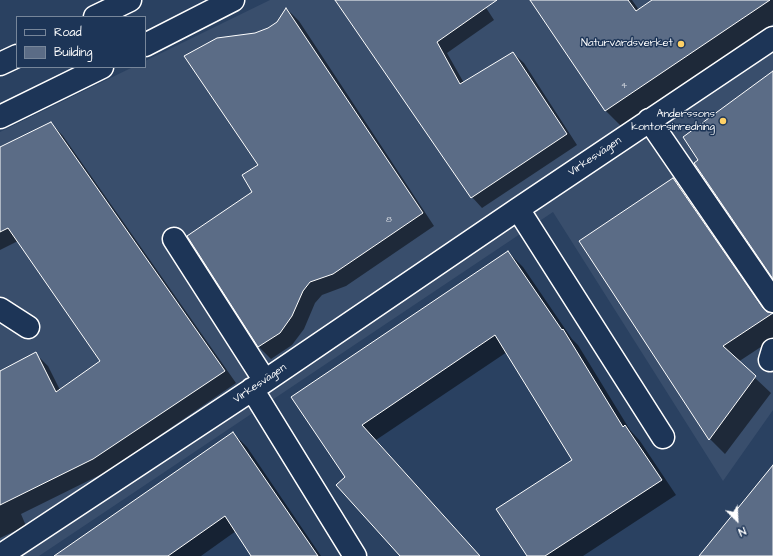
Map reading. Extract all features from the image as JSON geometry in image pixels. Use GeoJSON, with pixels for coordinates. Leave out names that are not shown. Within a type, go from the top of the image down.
{"type":"FeatureCollection","features":[{"type":"Feature","properties":{"kind":"street"},"geometry":{"type":"LineString","coordinates":[[97,16],[130,0]]}},
{"type":"Feature","properties":{"kind":"street"},"geometry":{"type":"LineString","coordinates":[[146,44],[233,0]]}},
{"type":"Feature","properties":{"kind":"street","name":"Virkesvägen"},"geometry":{"type":"LineString","coordinates":[[0,556],[259,385],[649,120],[773,38]]}},
{"type":"Feature","properties":{"kind":"street"},"geometry":{"type":"LineString","coordinates":[[0,64],[16,56]]}},
{"type":"Feature","properties":{"kind":"street"},"geometry":{"type":"LineString","coordinates":[[0,117],[100,68]]}},
{"type":"Feature","properties":{"kind":"street"},"geometry":{"type":"LineString","coordinates":[[649,120],[773,301]]}},
{"type":"Feature","properties":{"kind":"street"},"geometry":{"type":"LineString","coordinates":[[518,209],[663,437]]}},
{"type":"Feature","properties":{"kind":"street"},"geometry":{"type":"LineString","coordinates":[[174,239],[259,385],[355,556]]}},
{"type":"Feature","properties":{"kind":"street"},"geometry":{"type":"LineString","coordinates":[[0,308],[28,327]]}},
{"type":"Feature","properties":{"kind":"shaded area"},"geometry":{"type":"Polygon","coordinates":[[[270,0],[773,0],[773,410],[723,481],[553,212],[39,556],[0,556],[0,132],[131,68],[146,68],[146,61],[270,0]]]}},
{"type":"Feature","properties":{"kind":"building"},"geometry":{"type":"Polygon","coordinates":[[[335,0],[497,0],[437,42],[460,84],[513,52],[567,134],[471,198],[335,0]]]}},
{"type":"Feature","properties":{"kind":"building"},"geometry":{"type":"Polygon","coordinates":[[[530,0],[628,0],[636,11],[652,0],[770,0],[605,111],[530,0]]]}},
{"type":"Feature","properties":{"kind":"building"},"geometry":{"type":"Polygon","coordinates":[[[286,8],[423,213],[333,274],[310,282],[303,291],[292,316],[280,333],[258,347],[187,236],[252,192],[242,175],[258,165],[184,56],[217,38],[255,33],[268,28],[277,22],[286,8]]]}},
{"type":"Feature","properties":{"kind":"building"},"geometry":{"type":"Polygon","coordinates":[[[773,71],[773,279],[694,163],[698,160],[683,137],[773,71]]]}},
{"type":"Feature","properties":{"kind":"building"},"geometry":{"type":"Polygon","coordinates":[[[51,122],[225,371],[93,459],[0,505],[0,371],[36,352],[56,392],[100,361],[8,228],[0,232],[0,147],[51,122]]]}},
{"type":"Feature","properties":{"kind":"building"},"geometry":{"type":"Polygon","coordinates":[[[673,178],[763,308],[767,312],[773,313],[723,346],[756,376],[709,440],[579,241],[673,178]]]}},
{"type":"Feature","properties":{"kind":"building"},"geometry":{"type":"Polygon","coordinates":[[[508,251],[562,330],[563,329],[623,427],[625,425],[662,480],[545,556],[527,556],[496,509],[572,460],[495,335],[362,425],[480,556],[400,556],[336,485],[345,477],[291,397],[508,251]]]}},
{"type":"Feature","properties":{"kind":"building"},"geometry":{"type":"Polygon","coordinates":[[[233,432],[318,556],[251,556],[225,516],[168,556],[54,556],[233,432]]]}},
{"type":"Feature","properties":{"kind":"building"},"geometry":{"type":"Polygon","coordinates":[[[773,465],[773,556],[699,556],[773,465]]]}},
{"type":"Feature","properties":{"kind":"place","name":"Naturvårdsverket"},"geometry":{"type":"Point","coordinates":[681,44]}},
{"type":"Feature","properties":{"kind":"place","name":"Anderssons kontorsinredning"},"geometry":{"type":"Point","coordinates":[723,121]}}]}
